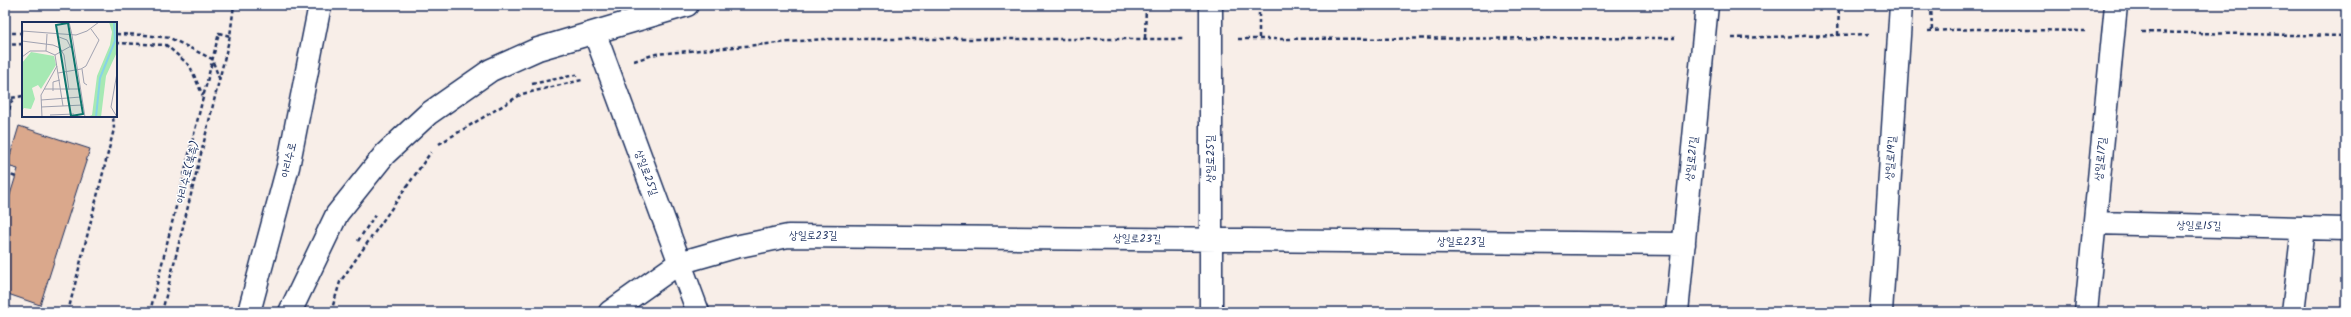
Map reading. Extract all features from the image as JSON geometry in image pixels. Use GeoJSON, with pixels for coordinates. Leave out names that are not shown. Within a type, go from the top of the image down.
{"type":"FeatureCollection","features":[{"type":"Feature","properties":{"kind":"street","name":"아리수로"},"geometry":{"type":"LineString","coordinates":[[249,312],[288,167],[320,5]]}},
{"type":"Feature","properties":{"kind":"street"},"geometry":{"type":"LineString","coordinates":[[290,312],[337,214],[385,154],[428,114],[491,70],[538,49],[595,34],[687,5]]}},
{"type":"Feature","properties":{"kind":"street","name":"상일로25길"},"geometry":{"type":"LineString","coordinates":[[1211,5],[1211,312]]}},
{"type":"Feature","properties":{"kind":"street","name":"상일로21길"},"geometry":{"type":"LineString","coordinates":[[1677,312],[1707,5]]}},
{"type":"Feature","properties":{"kind":"street","name":"상일로19길"},"geometry":{"type":"LineString","coordinates":[[1881,312],[1901,5]]}},
{"type":"Feature","properties":{"kind":"street","name":"상일로17길"},"geometry":{"type":"LineString","coordinates":[[2086,312],[2116,5]]}},
{"type":"Feature","properties":{"kind":"street","name":"상일로25길"},"geometry":{"type":"LineString","coordinates":[[595,34],[698,312]]}},
{"type":"Feature","properties":{"kind":"street","name":"상일로15길"},"geometry":{"type":"LineString","coordinates":[[2095,223],[2346,229]]}},
{"type":"Feature","properties":{"kind":"street"},"geometry":{"type":"LineString","coordinates":[[2293,312],[2303,228]]}},
{"type":"Feature","properties":{"kind":"street","name":"상일로23길"},"geometry":{"type":"LineString","coordinates":[[610,312],[679,263],[735,247],[788,236],[1684,244]]}},
{"type":"Feature","properties":{"kind":"path","name":"아리수로(북측)"},"geometry":{"type":"LineString","coordinates":[[162,312],[230,36],[234,5]]}},
{"type":"Feature","properties":{"kind":"path"},"geometry":{"type":"LineString","coordinates":[[1145,39],[1146,5]]}},
{"type":"Feature","properties":{"kind":"path"},"geometry":{"type":"LineString","coordinates":[[1259,38],[1260,5]]}},
{"type":"Feature","properties":{"kind":"path"},"geometry":{"type":"LineString","coordinates":[[1838,35],[1839,5]]}},
{"type":"Feature","properties":{"kind":"path"},"geometry":{"type":"LineString","coordinates":[[1931,5],[1932,31]]}},
{"type":"Feature","properties":{"kind":"path"},"geometry":{"type":"LineString","coordinates":[[331,312],[340,282],[435,147],[522,94],[608,71],[656,54],[824,40],[1704,38],[1838,35],[1976,29],[2346,36]]}},
{"type":"Feature","properties":{"kind":"path"},"geometry":{"type":"LineString","coordinates":[[5,32],[22,33]]}},
{"type":"Feature","properties":{"kind":"path"},"geometry":{"type":"LineString","coordinates":[[150,312],[219,33],[230,36]]}},
{"type":"Feature","properties":{"kind":"path"},"geometry":{"type":"LineString","coordinates":[[117,34],[170,38],[212,59],[219,79]]}},
{"type":"Feature","properties":{"kind":"path"},"geometry":{"type":"LineString","coordinates":[[117,43],[166,45],[190,66],[203,97]]}},
{"type":"Feature","properties":{"kind":"path"},"geometry":{"type":"LineString","coordinates":[[5,45],[22,44]]}},
{"type":"Feature","properties":{"kind":"path"},"geometry":{"type":"LineString","coordinates":[[527,85],[608,71]]}},
{"type":"Feature","properties":{"kind":"path"},"geometry":{"type":"LineString","coordinates":[[5,99],[22,96]]}},
{"type":"Feature","properties":{"kind":"path"},"geometry":{"type":"LineString","coordinates":[[5,123],[13,98]]}},
{"type":"Feature","properties":{"kind":"path"},"geometry":{"type":"LineString","coordinates":[[68,312],[114,129],[113,117]]}},
{"type":"Feature","properties":{"kind":"path"},"geometry":{"type":"LineString","coordinates":[[5,146],[12,147]]}},
{"type":"Feature","properties":{"kind":"path"},"geometry":{"type":"LineString","coordinates":[[5,173],[16,176]]}},
{"type":"Feature","properties":{"kind":"path"},"geometry":{"type":"LineString","coordinates":[[355,245],[379,208]]}},
{"type":"Feature","properties":{"kind":"building"},"geometry":{"type":"Polygon","coordinates":[[[19,126],[90,149],[40,305],[5,293],[5,211],[18,169],[7,166],[19,126]]]}}]}
